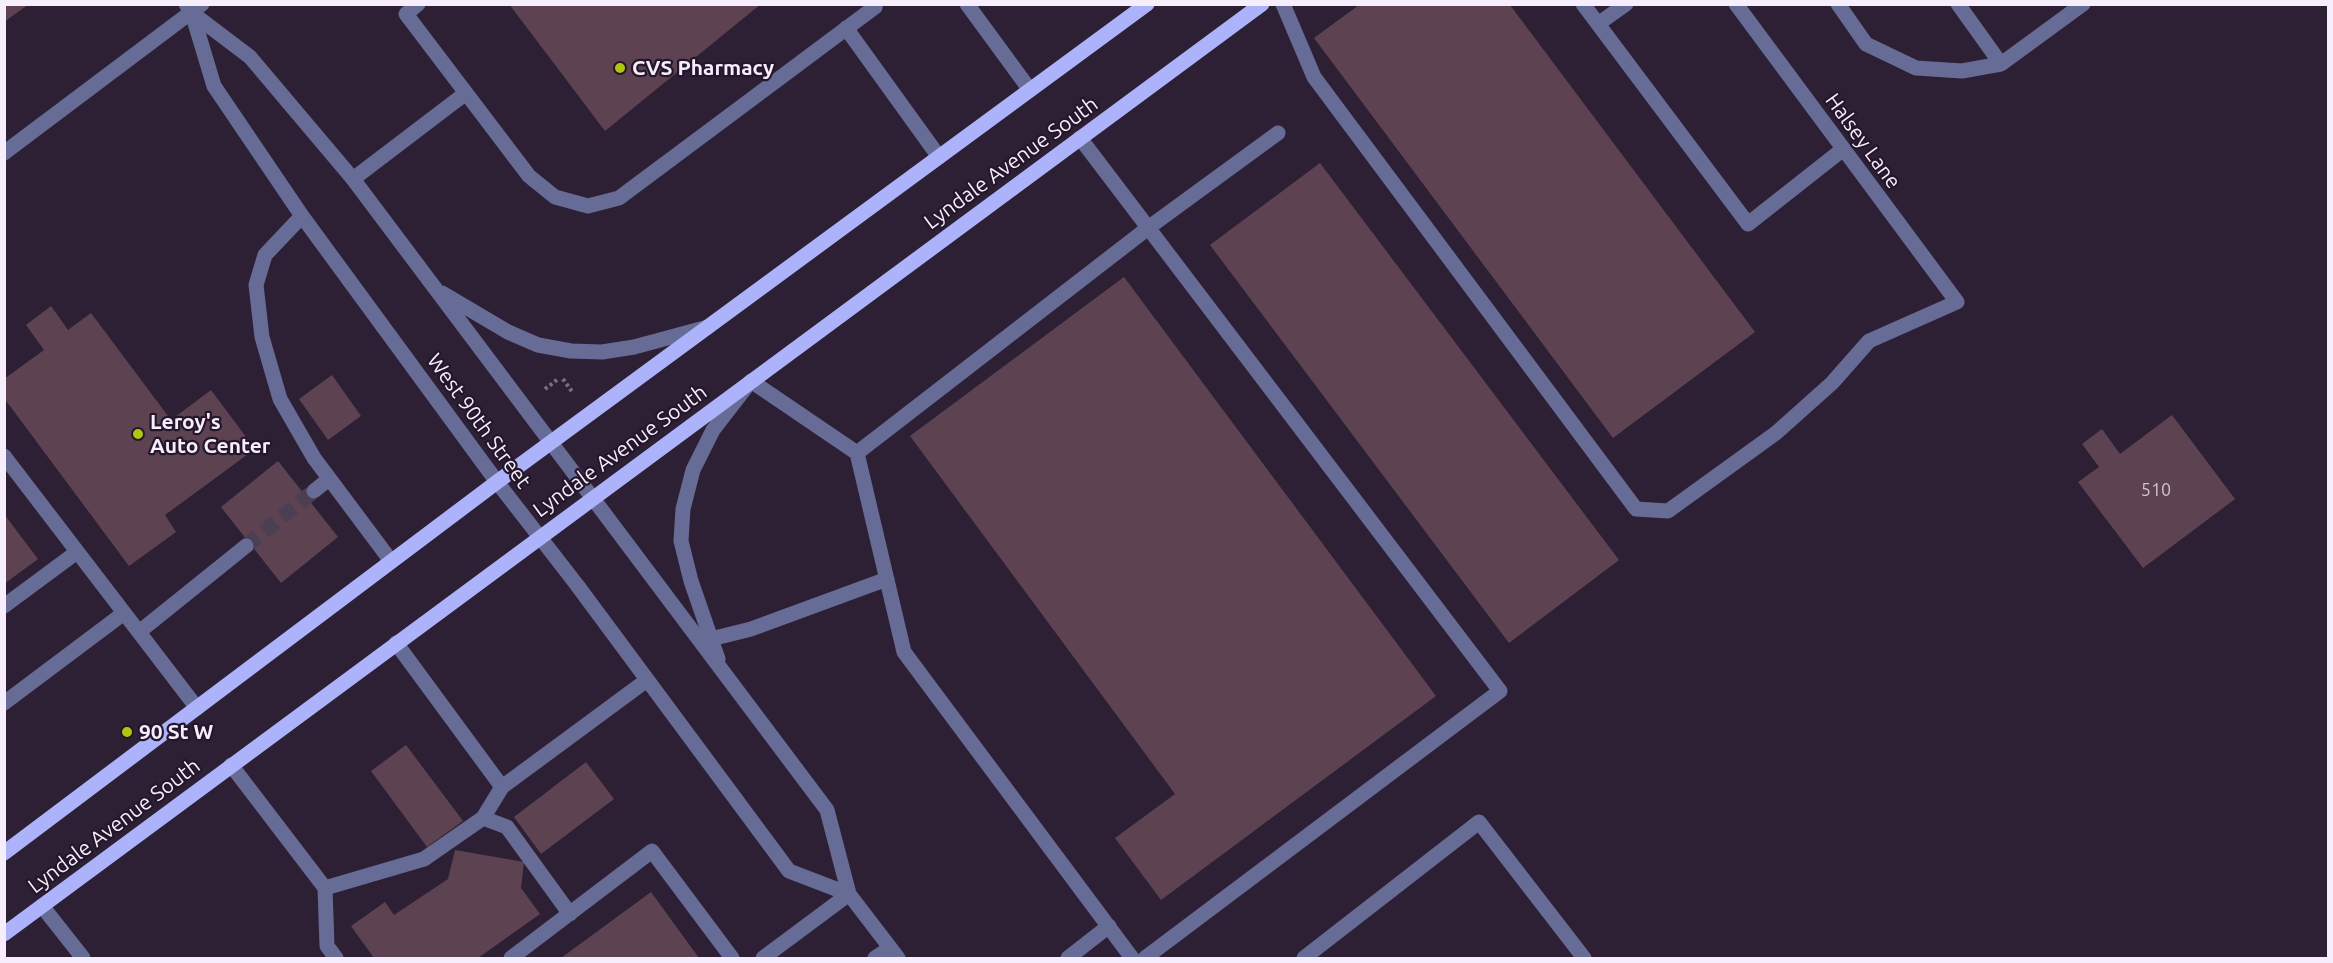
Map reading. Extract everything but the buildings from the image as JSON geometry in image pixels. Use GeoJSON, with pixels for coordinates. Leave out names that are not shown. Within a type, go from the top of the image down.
{"type":"FeatureCollection","features":[{"type":"Feature","properties":{"kind":"main road"},"geometry":{"type":"LineString","coordinates":[[4,853],[496,482],[1147,4]]}},
{"type":"Feature","properties":{"kind":"main road","name":"Lyndale Avenue South"},"geometry":{"type":"LineString","coordinates":[[4,934],[1262,4]]}},
{"type":"Feature","properties":{"kind":"street"},"geometry":{"type":"LineString","coordinates":[[418,4],[406,14],[529,176],[555,197],[588,206],[619,198],[875,7],[874,4]]}},
{"type":"Feature","properties":{"kind":"street"},"geometry":{"type":"LineString","coordinates":[[967,4],[1030,90]]}},
{"type":"Feature","properties":{"kind":"street","name":"Halsey Lane"},"geometry":{"type":"LineString","coordinates":[[1283,4],[1314,77],[1636,509],[1668,511],[1776,433],[1832,383],[1869,340],[1956,302],[1736,4]]}},
{"type":"Feature","properties":{"kind":"street"},"geometry":{"type":"LineString","coordinates":[[1583,4],[1749,224],[1842,150]]}},
{"type":"Feature","properties":{"kind":"street"},"geometry":{"type":"LineString","coordinates":[[1598,24],[1626,4]]}},
{"type":"Feature","properties":{"kind":"street"},"geometry":{"type":"LineString","coordinates":[[1838,4],[1866,44],[1916,68],[1962,71],[2001,64],[2082,4]]}},
{"type":"Feature","properties":{"kind":"street"},"geometry":{"type":"LineString","coordinates":[[1958,4],[2001,64]]}},
{"type":"Feature","properties":{"kind":"street"},"geometry":{"type":"LineString","coordinates":[[4,153],[193,7]]}},
{"type":"Feature","properties":{"kind":"street","name":"West 90th Street"},"geometry":{"type":"LineString","coordinates":[[193,7],[250,57],[352,179],[826,810],[849,894],[894,953]]}},
{"type":"Feature","properties":{"kind":"street","name":"West 90th Street"},"geometry":{"type":"LineString","coordinates":[[193,7],[214,86],[302,216],[496,482],[540,536],[789,871],[849,894]]}},
{"type":"Feature","properties":{"kind":"street"},"geometry":{"type":"LineString","coordinates":[[846,28],[939,157]]}},
{"type":"Feature","properties":{"kind":"street"},"geometry":{"type":"LineString","coordinates":[[352,179],[466,93]]}},
{"type":"Feature","properties":{"kind":"street"},"geometry":{"type":"LineString","coordinates":[[857,453],[1148,228],[1278,133]]}},
{"type":"Feature","properties":{"kind":"street"},"geometry":{"type":"LineString","coordinates":[[1080,138],[1500,691],[1145,958]]}},
{"type":"Feature","properties":{"kind":"street"},"geometry":{"type":"LineString","coordinates":[[302,216],[265,255],[256,285],[262,337],[280,399],[314,458],[392,561]]}},
{"type":"Feature","properties":{"kind":"street"},"geometry":{"type":"LineString","coordinates":[[436,289],[508,332],[538,345],[571,351],[602,352],[634,347],[708,327]]}},
{"type":"Feature","properties":{"kind":"street"},"geometry":{"type":"LineString","coordinates":[[723,673],[691,581],[681,542],[683,509],[693,470],[713,430],[751,381],[857,453],[904,652],[1132,958]]}},
{"type":"Feature","properties":{"kind":"street"},"geometry":{"type":"LineString","coordinates":[[4,456],[197,708]]}},
{"type":"Feature","properties":{"kind":"street"},"geometry":{"type":"LineString","coordinates":[[314,491],[329,479]]}},
{"type":"Feature","properties":{"kind":"street"},"geometry":{"type":"LineString","coordinates":[[139,632],[246,546]]}},
{"type":"Feature","properties":{"kind":"street"},"geometry":{"type":"LineString","coordinates":[[4,606],[77,552]]}},
{"type":"Feature","properties":{"kind":"street"},"geometry":{"type":"LineString","coordinates":[[711,639],[751,629],[887,579]]}},
{"type":"Feature","properties":{"kind":"street"},"geometry":{"type":"LineString","coordinates":[[4,703],[124,614]]}},
{"type":"Feature","properties":{"kind":"street"},"geometry":{"type":"LineString","coordinates":[[396,643],[502,787]]}},
{"type":"Feature","properties":{"kind":"street"},"geometry":{"type":"LineString","coordinates":[[325,888],[424,859],[483,818],[502,787],[647,680]]}},
{"type":"Feature","properties":{"kind":"street"},"geometry":{"type":"LineString","coordinates":[[231,765],[325,888],[327,946],[336,958]]}},
{"type":"Feature","properties":{"kind":"street"},"geometry":{"type":"LineString","coordinates":[[483,818],[507,827],[570,914]]}},
{"type":"Feature","properties":{"kind":"street"},"geometry":{"type":"LineString","coordinates":[[1304,958],[1479,822],[1584,958]]}},
{"type":"Feature","properties":{"kind":"street"},"geometry":{"type":"LineString","coordinates":[[511,958],[652,851],[732,958]]}},
{"type":"Feature","properties":{"kind":"street"},"geometry":{"type":"LineString","coordinates":[[763,958],[849,894]]}},
{"type":"Feature","properties":{"kind":"street"},"geometry":{"type":"LineString","coordinates":[[42,906],[83,958]]}},
{"type":"Feature","properties":{"kind":"street"},"geometry":{"type":"LineString","coordinates":[[1068,958],[1109,926]]}},
{"type":"Feature","properties":{"kind":"street"},"geometry":{"type":"LineString","coordinates":[[875,958],[894,953]]}},
{"type":"Feature","properties":{"kind":"path"},"geometry":{"type":"LineString","coordinates":[[561,376],[575,395]]}},
{"type":"Feature","properties":{"kind":"tunnel"},"geometry":{"type":"LineString","coordinates":[[246,546],[314,491]]}},
{"type":"Feature","properties":{"kind":"place","name":"CVS Pharmacy"},"geometry":{"type":"Point","coordinates":[620,68]}},
{"type":"Feature","properties":{"kind":"place","name":"Leroy's Auto Center"},"geometry":{"type":"Point","coordinates":[138,434]}},
{"type":"Feature","properties":{"kind":"place","name":"90 St W"},"geometry":{"type":"Point","coordinates":[127,732]}}]}
